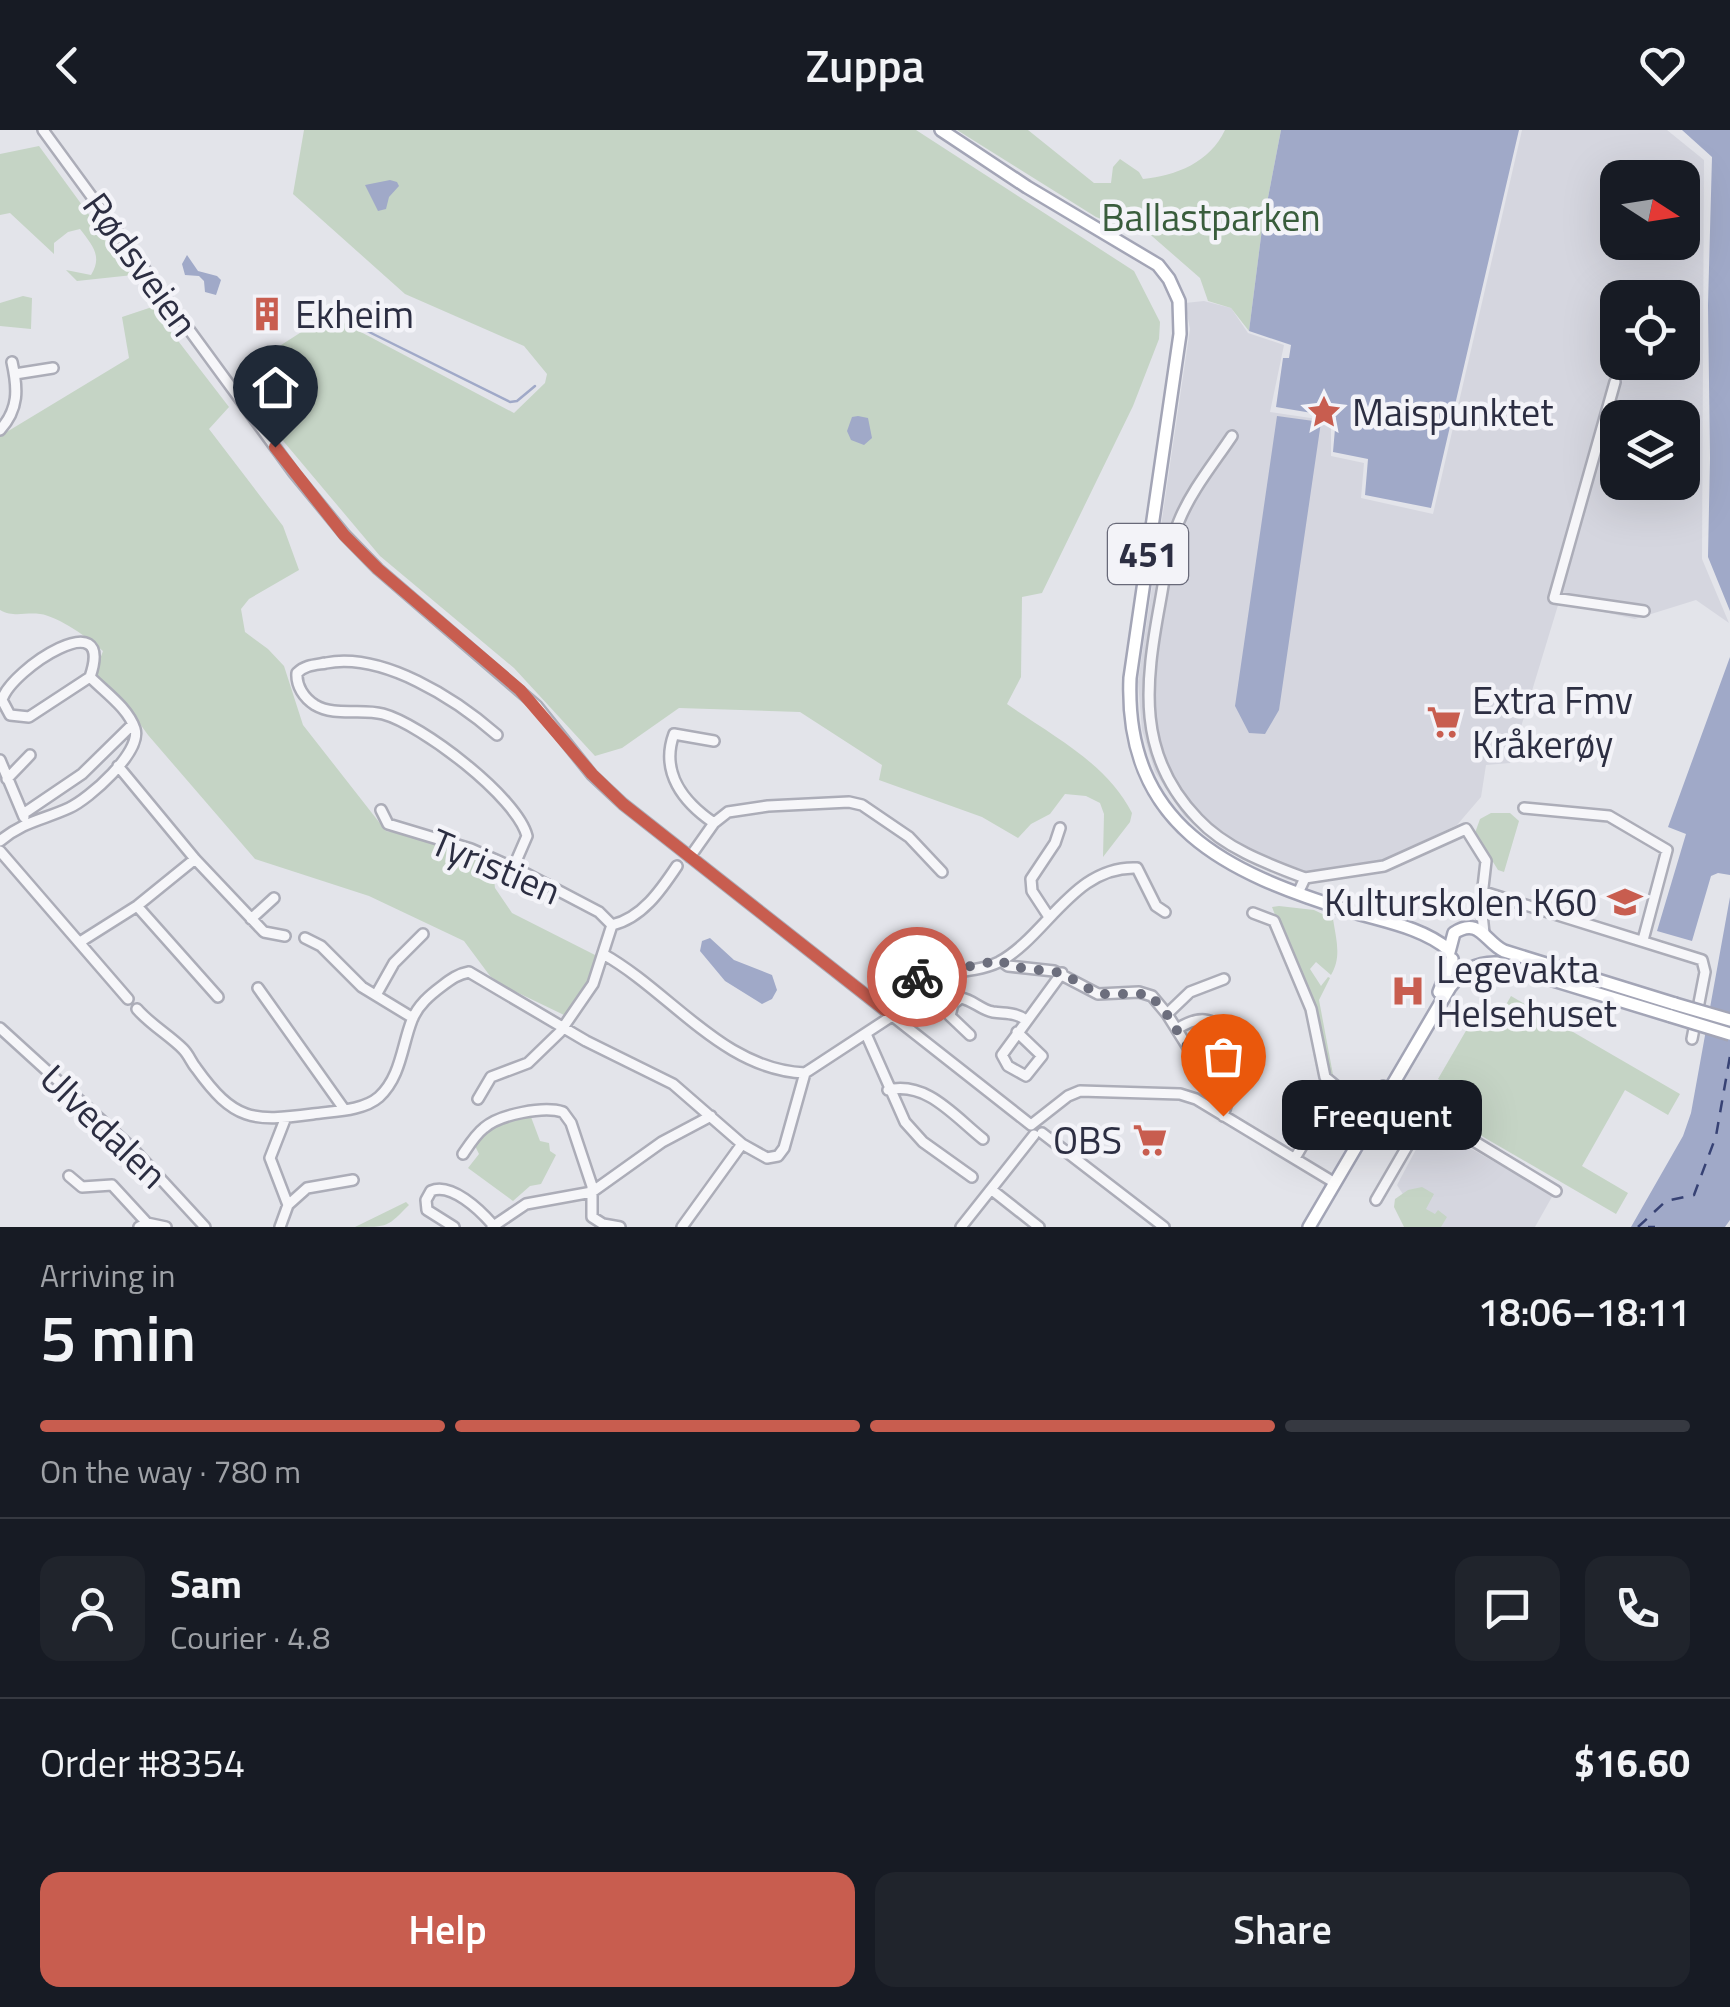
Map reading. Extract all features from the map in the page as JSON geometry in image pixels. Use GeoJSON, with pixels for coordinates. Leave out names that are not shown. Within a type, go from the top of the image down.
{"type":"FeatureCollection","features":[{"type":"Feature","properties":{"kind":"main road","name":"451"},"geometry":{"type":"LineString","coordinates":[[941,130],[1027,187],[1143,254],[1158,265],[1179,301],[1180,334],[1130,699],[1133,732],[1154,790],[1186,832],[1238,870],[1422,933],[1454,934]]}},
{"type":"Feature","properties":{"kind":"main road"},"geometry":{"type":"LineString","coordinates":[[1386,1088],[1438,993],[1454,934],[1468,927],[1504,952],[1673,1009],[1730,1034]]}},
{"type":"Feature","properties":{"kind":"main road","name":"451"},"geometry":{"type":"LineString","coordinates":[[1422,933],[1450,954]]}},
{"type":"Feature","properties":{"kind":"main road"},"geometry":{"type":"LineString","coordinates":[[1484,963],[1490,954],[1487,938]]}},
{"type":"Feature","properties":{"kind":"main road"},"geometry":{"type":"LineString","coordinates":[[1450,954],[1468,968]]}},
{"type":"Feature","properties":{"kind":"main road"},"geometry":{"type":"LineString","coordinates":[[1300,1227],[1450,987],[1468,968],[1484,963],[1514,968],[1730,1020]]}},
{"type":"Feature","properties":{"kind":"main road"},"geometry":{"type":"LineString","coordinates":[[1308,1227],[1331,1181]]}},
{"type":"Feature","properties":{"kind":"street","name":"Rødsveien"},"geometry":{"type":"LineString","coordinates":[[43,130],[294,473],[344,535],[378,569],[526,696],[592,774],[623,804],[1164,1227]]}},
{"type":"Feature","properties":{"kind":"street"},"geometry":{"type":"LineString","coordinates":[[0,366],[53,368]]}},
{"type":"Feature","properties":{"kind":"street"},"geometry":{"type":"LineString","coordinates":[[0,430],[17,398],[14,368]]}},
{"type":"Feature","properties":{"kind":"street"},"geometry":{"type":"LineString","coordinates":[[1615,382],[1554,598],[1644,610]]}},
{"type":"Feature","properties":{"kind":"street"},"geometry":{"type":"LineString","coordinates":[[1232,436],[1196,489],[1171,542],[1148,676],[1150,723],[1168,780],[1198,820],[1232,845],[1305,878],[1392,864],[1466,828],[1484,856],[1484,892],[1468,927]]}},
{"type":"Feature","properties":{"kind":"street"},"geometry":{"type":"LineString","coordinates":[[80,641],[95,649],[97,656],[90,677],[28,717],[10,715],[2,700],[18,675],[64,646],[80,641]]}},
{"type":"Feature","properties":{"kind":"street"},"geometry":{"type":"LineString","coordinates":[[498,735],[466,708],[376,666],[336,661],[298,670],[297,683],[310,702],[326,709],[373,712],[398,720],[438,745],[503,798],[527,836],[518,858],[520,870]]}},
{"type":"Feature","properties":{"kind":"street"},"geometry":{"type":"LineString","coordinates":[[24,818],[69,808],[134,750],[137,734],[124,709],[90,677]]}},
{"type":"Feature","properties":{"kind":"street"},"geometry":{"type":"LineString","coordinates":[[0,841],[82,774],[133,724]]}},
{"type":"Feature","properties":{"kind":"street"},"geometry":{"type":"LineString","coordinates":[[714,741],[674,734],[671,764],[676,787],[695,810],[714,823]]}},
{"type":"Feature","properties":{"kind":"street"},"geometry":{"type":"LineString","coordinates":[[7,779],[30,755]]}},
{"type":"Feature","properties":{"kind":"street"},"geometry":{"type":"LineString","coordinates":[[0,760],[24,818]]}},
{"type":"Feature","properties":{"kind":"street"},"geometry":{"type":"LineString","coordinates":[[118,766],[195,859],[264,932],[285,936]]}},
{"type":"Feature","properties":{"kind":"street"},"geometry":{"type":"LineString","coordinates":[[690,856],[724,814],[742,809],[848,802],[876,813],[909,837],[942,872]]}},
{"type":"Feature","properties":{"kind":"street"},"geometry":{"type":"LineString","coordinates":[[1524,808],[1609,816],[1667,850],[1643,940]]}},
{"type":"Feature","properties":{"kind":"street","name":"Tyristien"},"geometry":{"type":"LineString","coordinates":[[381,810],[388,824],[471,849],[520,870],[599,912],[612,925]]}},
{"type":"Feature","properties":{"kind":"street"},"geometry":{"type":"LineString","coordinates":[[1050,917],[1032,891],[1031,879],[1060,828]]}},
{"type":"Feature","properties":{"kind":"street"},"geometry":{"type":"LineString","coordinates":[[0,852],[128,999]]}},
{"type":"Feature","properties":{"kind":"street"},"geometry":{"type":"LineString","coordinates":[[80,942],[137,906],[195,859]]}},
{"type":"Feature","properties":{"kind":"street"},"geometry":{"type":"LineString","coordinates":[[478,1099],[491,1077],[532,1060],[563,1027],[594,984],[612,925],[628,920],[658,894],[677,866]]}},
{"type":"Feature","properties":{"kind":"street"},"geometry":{"type":"LineString","coordinates":[[137,1009],[161,1034],[181,1046],[234,1110],[266,1120],[286,1118],[344,1109],[378,1098],[398,1065],[412,1018],[433,993],[454,977],[469,972],[673,1084],[763,1158],[781,1154],[805,1073],[866,1034],[889,1013],[903,986],[915,978],[1001,960],[1085,884],[1134,867],[1142,873],[1156,906],[1165,912]]}},
{"type":"Feature","properties":{"kind":"street"},"geometry":{"type":"LineString","coordinates":[[1298,893],[1305,878]]}},
{"type":"Feature","properties":{"kind":"street"},"geometry":{"type":"LineString","coordinates":[[1484,892],[1698,957],[1704,964],[1692,1039]]}},
{"type":"Feature","properties":{"kind":"street"},"geometry":{"type":"LineString","coordinates":[[252,919],[274,898]]}},
{"type":"Feature","properties":{"kind":"street"},"geometry":{"type":"LineString","coordinates":[[1481,905],[1487,938]]}},
{"type":"Feature","properties":{"kind":"street"},"geometry":{"type":"LineString","coordinates":[[137,906],[218,996]]}},
{"type":"Feature","properties":{"kind":"street"},"geometry":{"type":"LineString","coordinates":[[1254,914],[1274,922],[1312,1009],[1324,1077],[1336,1088],[1295,1158]]}},
{"type":"Feature","properties":{"kind":"street"},"geometry":{"type":"LineString","coordinates":[[376,996],[394,963],[422,934]]}},
{"type":"Feature","properties":{"kind":"street"},"geometry":{"type":"LineString","coordinates":[[304,938],[321,946],[376,996],[412,1018]]}},
{"type":"Feature","properties":{"kind":"street"},"geometry":{"type":"LineString","coordinates":[[603,954],[650,984],[710,1035],[766,1067],[805,1073]]}},
{"type":"Feature","properties":{"kind":"street"},"geometry":{"type":"LineString","coordinates":[[1001,960],[1008,966],[1062,973],[1098,994],[1146,993],[1167,1014],[1199,1065],[1228,1100],[1223,1116]]}},
{"type":"Feature","properties":{"kind":"street"},"geometry":{"type":"LineString","coordinates":[[1018,1032],[1042,1056],[1026,1076],[1001,1058],[1018,1032],[1026,1020],[1062,973]]}},
{"type":"Feature","properties":{"kind":"street"},"geometry":{"type":"LineString","coordinates":[[1167,1014],[1196,988],[1224,979]]}},
{"type":"Feature","properties":{"kind":"street"},"geometry":{"type":"LineString","coordinates":[[258,988],[344,1109]]}},
{"type":"Feature","properties":{"kind":"street"},"geometry":{"type":"LineString","coordinates":[[970,1036],[950,1016],[953,1004],[961,998],[988,1011],[1011,1012],[1026,1020]]}},
{"type":"Feature","properties":{"kind":"street"},"geometry":{"type":"LineString","coordinates":[[1178,1029],[1194,1020],[1211,1020],[1246,1040]]}},
{"type":"Feature","properties":{"kind":"street","name":"Ulvedalen"},"geometry":{"type":"LineString","coordinates":[[0,1028],[123,1140],[200,1225]]}},
{"type":"Feature","properties":{"kind":"street"},"geometry":{"type":"LineString","coordinates":[[866,1034],[888,1090],[912,1132],[972,1177]]}},
{"type":"Feature","properties":{"kind":"street"},"geometry":{"type":"LineString","coordinates":[[1386,1088],[1556,1191]]}},
{"type":"Feature","properties":{"kind":"street"},"geometry":{"type":"LineString","coordinates":[[888,1090],[920,1090],[983,1139]]}},
{"type":"Feature","properties":{"kind":"street"},"geometry":{"type":"LineString","coordinates":[[961,1227],[1057,1106],[1080,1091],[1190,1096],[1331,1181]]}},
{"type":"Feature","properties":{"kind":"street"},"geometry":{"type":"LineString","coordinates":[[463,1154],[483,1128],[494,1122],[560,1110],[571,1122],[592,1192],[594,1220],[620,1227]]}},
{"type":"Feature","properties":{"kind":"street"},"geometry":{"type":"LineString","coordinates":[[1376,1200],[1426,1114]]}},
{"type":"Feature","properties":{"kind":"street"},"geometry":{"type":"LineString","coordinates":[[454,1227],[428,1210],[430,1190],[438,1187],[451,1191],[492,1226],[526,1204],[592,1192],[662,1142],[712,1116]]}},
{"type":"Feature","properties":{"kind":"street"},"geometry":{"type":"LineString","coordinates":[[286,1118],[270,1158],[288,1205]]}},
{"type":"Feature","properties":{"kind":"street"},"geometry":{"type":"LineString","coordinates":[[682,1227],[742,1144]]}},
{"type":"Feature","properties":{"kind":"street"},"geometry":{"type":"LineString","coordinates":[[69,1176],[82,1187],[112,1185],[143,1225],[166,1227]]}},
{"type":"Feature","properties":{"kind":"street"},"geometry":{"type":"LineString","coordinates":[[280,1227],[288,1205],[307,1188],[353,1180]]}},
{"type":"Feature","properties":{"kind":"street"},"geometry":{"type":"LineString","coordinates":[[992,1190],[1039,1227]]}},
{"type":"Feature","properties":{"kind":"shaded area"},"geometry":{"type":"Polygon","coordinates":[[[1522,130],[1667,130],[1704,160],[1702,559],[1729,623],[1696,600],[1635,619],[1559,602],[1510,763],[1486,765],[1481,797],[1457,825],[1370,866],[1288,880],[1221,848],[1184,816],[1155,772],[1142,730],[1138,682],[1190,329],[1185,303],[1204,301],[1231,308],[1248,333],[1284,345],[1270,412],[1331,421],[1331,456],[1364,463],[1361,498],[1433,514],[1522,130]]]}},
{"type":"Feature","properties":{"kind":"shaded area"},"geometry":{"type":"Polygon","coordinates":[[[1429,1125],[1553,1195],[1535,1227],[1424,1227],[1397,1185],[1429,1125]]]}},
{"type":"Feature","properties":{"kind":"green space"},"geometry":{"type":"Polygon","coordinates":[[[304,130],[916,130],[1134,271],[1160,322],[1159,339],[1133,406],[1042,593],[1022,597],[1021,677],[1007,704],[1077,751],[1121,795],[1132,813],[1130,822],[1103,857],[1104,814],[1100,803],[1086,796],[1065,794],[1050,814],[1031,824],[1018,838],[982,817],[879,780],[882,765],[800,712],[679,708],[622,748],[595,756],[514,668],[380,556],[258,411],[278,347],[317,322],[340,321],[514,413],[545,383],[547,374],[524,346],[405,294],[293,194],[304,130]]]}},
{"type":"Feature","properties":{"kind":"green space","name":"Ballastparken"},"geometry":{"type":"Polygon","coordinates":[[[957,130],[1028,130],[1094,183],[1111,183],[1113,167],[1120,159],[1143,179],[1155,177],[1179,171],[1201,159],[1225,130],[1281,130],[1262,229],[1249,331],[1231,308],[1208,301],[1200,278],[1145,230],[1136,233],[1096,217],[957,130]]]}},
{"type":"Feature","properties":{"kind":"green space"},"geometry":{"type":"Polygon","coordinates":[[[39,146],[133,275],[77,281],[66,270],[91,275],[96,262],[80,229],[68,232],[54,243],[54,254],[10,213],[0,215],[0,154],[39,146]]]}},
{"type":"Feature","properties":{"kind":"green space"},"geometry":{"type":"Polygon","coordinates":[[[23,296],[32,298],[31,329],[0,326],[0,303],[23,296]]]}},
{"type":"Feature","properties":{"kind":"green space"},"geometry":{"type":"Polygon","coordinates":[[[152,307],[229,407],[209,429],[283,526],[299,570],[249,599],[241,609],[245,632],[284,666],[303,725],[386,831],[443,841],[492,862],[495,888],[512,913],[599,957],[592,979],[564,1015],[490,976],[464,941],[369,896],[255,859],[127,706],[93,678],[103,651],[56,619],[0,610],[0,436],[129,358],[122,317],[152,307]]]}},
{"type":"Feature","properties":{"kind":"green space"},"geometry":{"type":"Polygon","coordinates":[[[1491,813],[1510,813],[1519,821],[1504,872],[1498,870],[1475,833],[1480,819],[1491,813]]]}},
{"type":"Feature","properties":{"kind":"green space"},"geometry":{"type":"Polygon","coordinates":[[[1272,907],[1314,910],[1333,919],[1337,948],[1331,975],[1316,962],[1310,969],[1321,986],[1330,978],[1319,1000],[1334,1080],[1327,1075],[1315,1018],[1272,907]]]}},
{"type":"Feature","properties":{"kind":"green space"},"geometry":{"type":"Polygon","coordinates":[[[1511,996],[1680,1094],[1668,1115],[1625,1090],[1582,1166],[1628,1193],[1616,1214],[1442,1113],[1453,1093],[1452,1087],[1438,1079],[1478,1010],[1491,1018],[1499,1017],[1511,996]]]}},
{"type":"Feature","properties":{"kind":"green space"},"geometry":{"type":"Polygon","coordinates":[[[531,1117],[540,1141],[549,1143],[550,1151],[556,1155],[541,1184],[530,1186],[513,1201],[468,1168],[479,1154],[475,1146],[486,1133],[506,1122],[531,1117]]]}},
{"type":"Feature","properties":{"kind":"green space"},"geometry":{"type":"Polygon","coordinates":[[[1422,1187],[1434,1194],[1426,1209],[1435,1214],[1438,1210],[1447,1217],[1441,1227],[1404,1227],[1394,1207],[1395,1199],[1422,1187]]]}},
{"type":"Feature","properties":{"kind":"green space"},"geometry":{"type":"Polygon","coordinates":[[[406,1202],[409,1205],[386,1224],[355,1227],[406,1202]]]}},
{"type":"Feature","properties":{"kind":"water"},"geometry":{"type":"Polygon","coordinates":[[[1281,130],[1519,130],[1431,508],[1365,495],[1368,459],[1333,452],[1336,417],[1276,407],[1283,358],[1289,358],[1291,345],[1249,331],[1262,229],[1281,130]]]}},
{"type":"Feature","properties":{"kind":"water"},"geometry":{"type":"Polygon","coordinates":[[[1682,130],[1730,130],[1730,611],[1708,557],[1712,157],[1682,130]]]}},
{"type":"Feature","properties":{"kind":"water"},"geometry":{"type":"Polygon","coordinates":[[[390,180],[399,186],[389,197],[386,209],[378,211],[365,185],[390,180]]]}},
{"type":"Feature","properties":{"kind":"water"},"geometry":{"type":"Polygon","coordinates":[[[187,255],[198,271],[221,280],[216,295],[205,292],[199,276],[185,275],[182,264],[187,255]]]}},
{"type":"Feature","properties":{"kind":"water"},"geometry":{"type":"Polygon","coordinates":[[[1277,416],[1321,422],[1279,710],[1265,734],[1249,733],[1235,706],[1277,416]]]}},
{"type":"Feature","properties":{"kind":"water"},"geometry":{"type":"Polygon","coordinates":[[[852,417],[868,418],[872,438],[864,445],[851,440],[847,431],[852,417]]]}},
{"type":"Feature","properties":{"kind":"water"},"geometry":{"type":"Polygon","coordinates":[[[1730,657],[1730,875],[1711,876],[1692,941],[1657,931],[1686,834],[1668,827],[1730,657]]]}},
{"type":"Feature","properties":{"kind":"water"},"geometry":{"type":"Polygon","coordinates":[[[1730,897],[1730,1220],[1725,1227],[1631,1227],[1683,1136],[1691,1113],[1730,897]]]}},
{"type":"Feature","properties":{"kind":"water"},"geometry":{"type":"Polygon","coordinates":[[[710,938],[734,960],[772,975],[777,990],[772,999],[762,1004],[725,981],[700,951],[702,941],[710,938]]]}},
{"type":"Feature","properties":{"kind":"waterway"},"geometry":{"type":"LineString","coordinates":[[356,321],[357,326],[510,402],[535,386]]}},
{"type":"Feature","properties":{"kind":"ferry route"},"geometry":{"type":"LineString","coordinates":[[1638,1227],[1666,1201],[1694,1195],[1716,1136],[1730,1056]]}},
{"type":"Feature","properties":{"kind":"ferry route"},"geometry":{"type":"LineString","coordinates":[[1648,1227],[1655,1227]]}},
{"type":"Feature","properties":{"kind":"way so far"},"geometry":{"type":"LineString","coordinates":[[917,977],[1001,960],[1008,966],[1062,973],[1098,994],[1149,994],[1228,1100],[1223,1116]]}},
{"type":"Feature","properties":{"kind":"place","name":"Ekheim"},"geometry":{"type":"Point","coordinates":[267,314]}},
{"type":"Feature","properties":{"kind":"place","name":"Maispunktet"},"geometry":{"type":"Point","coordinates":[1324,412]}},
{"type":"Feature","properties":{"kind":"place","name":"Extra Fmv Kråkerøy"},"geometry":{"type":"Point","coordinates":[1444,722]}},
{"type":"Feature","properties":{"kind":"place","name":"Kulturskolen K60"},"geometry":{"type":"Point","coordinates":[1625,902]}},
{"type":"Feature","properties":{"kind":"place","name":"Legevakta Helsehuset"},"geometry":{"type":"Point","coordinates":[1408,991]}},
{"type":"Feature","properties":{"kind":"place","name":"Freequent"},"geometry":{"type":"Point","coordinates":[1223,1116]}},
{"type":"Feature","properties":{"kind":"place","name":"OBS"},"geometry":{"type":"Point","coordinates":[1150,1140]}},
{"type":"Feature","properties":{"kind":"route"},"geometry":{"type":"LineString","coordinates":[[275,447],[344,535],[537,706],[592,774],[623,804],[885,1010],[903,986],[917,977]]}}]}
